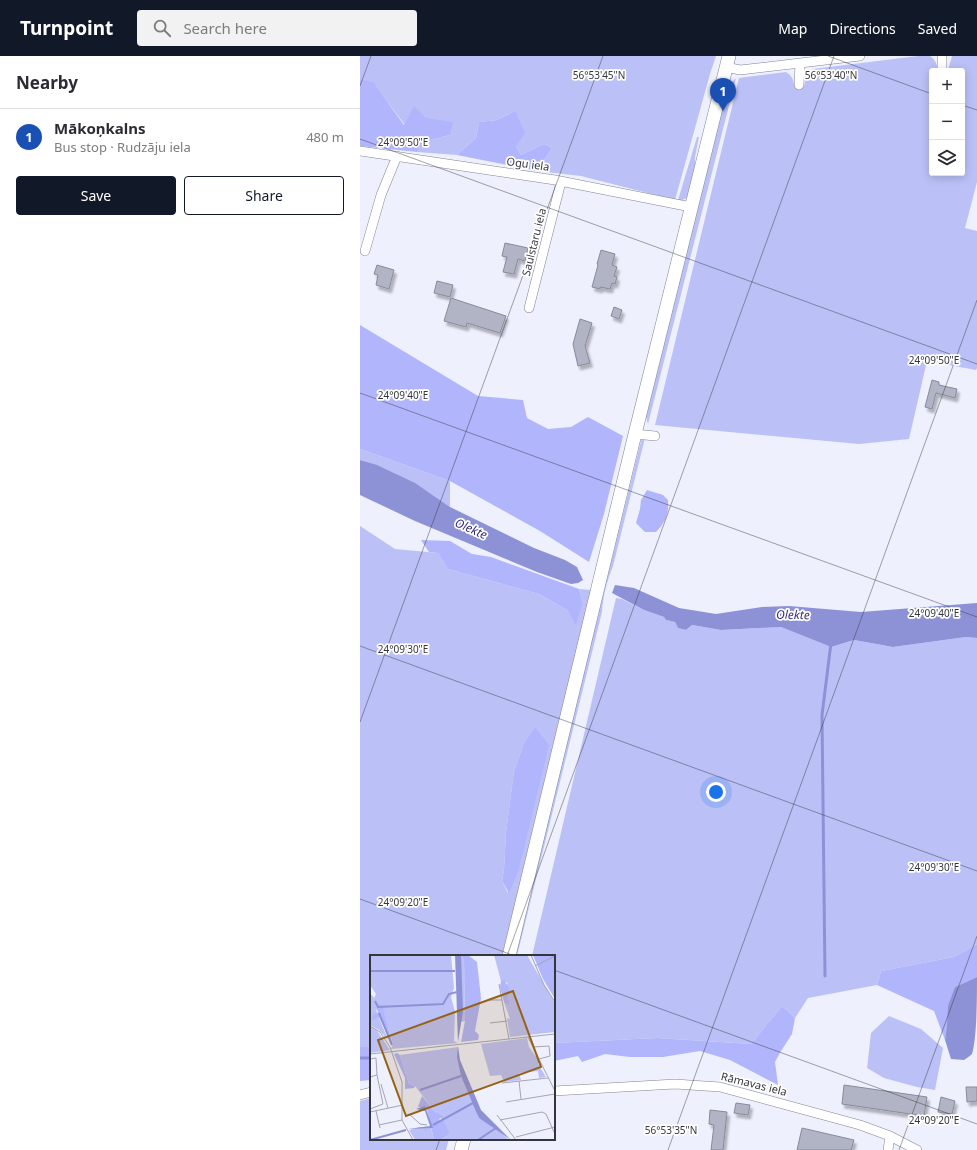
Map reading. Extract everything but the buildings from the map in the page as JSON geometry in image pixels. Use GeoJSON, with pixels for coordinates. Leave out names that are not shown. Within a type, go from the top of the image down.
{"type":"FeatureCollection","features":[{"type":"Feature","properties":{"kind":"main road"},"geometry":{"type":"LineString","coordinates":[[509,955],[635,434],[728,62]]}},
{"type":"Feature","properties":{"kind":"main road"},"geometry":{"type":"LineString","coordinates":[[461,1150],[464,1140]]}},
{"type":"Feature","properties":{"kind":"street"},"geometry":{"type":"LineString","coordinates":[[728,62],[740,70],[806,60],[860,56]]}},
{"type":"Feature","properties":{"kind":"street"},"geometry":{"type":"LineString","coordinates":[[942,56],[942,68]]}},
{"type":"Feature","properties":{"kind":"street"},"geometry":{"type":"LineString","coordinates":[[799,85],[806,60]]}},
{"type":"Feature","properties":{"kind":"street","name":"Ogu iela"},"geometry":{"type":"LineString","coordinates":[[360,151],[562,182],[691,207]]}},
{"type":"Feature","properties":{"kind":"street"},"geometry":{"type":"LineString","coordinates":[[365,251],[381,195],[397,156]]}},
{"type":"Feature","properties":{"kind":"street","name":"Saulstaru iela"},"geometry":{"type":"LineString","coordinates":[[529,308],[562,182]]}},
{"type":"Feature","properties":{"kind":"street"},"geometry":{"type":"LineString","coordinates":[[635,434],[655,436]]}},
{"type":"Feature","properties":{"kind":"street","name":"Rāmavas iela"},"geometry":{"type":"LineString","coordinates":[[555,1091],[675,1084],[720,1087],[860,1125],[890,1136],[917,1150]]}},
{"type":"Feature","properties":{"kind":"street"},"geometry":{"type":"LineString","coordinates":[[360,1095],[370,1092]]}},
{"type":"Feature","properties":{"kind":"street"},"geometry":{"type":"LineString","coordinates":[[888,1150],[890,1136]]}},
{"type":"Feature","properties":{"kind":"shaded area"},"geometry":{"type":"Polygon","coordinates":[[[360,56],[716,56],[675,200],[581,176],[537,171],[552,148],[544,144],[521,155],[516,146],[515,111],[497,120],[479,122],[476,138],[457,155],[417,152],[423,142],[450,135],[405,125],[373,83],[360,79],[360,56]]]}},
{"type":"Feature","properties":{"kind":"shaded area"},"geometry":{"type":"Polygon","coordinates":[[[918,56],[930,56],[937,65],[937,68],[929,68],[929,176],[965,176],[965,68],[949,68],[952,56],[977,56],[977,182],[965,228],[977,231],[977,368],[976,370],[927,361],[909,439],[859,444],[655,425],[739,78],[786,72],[792,77],[794,84],[804,86],[806,78],[813,69],[918,56]]]}},
{"type":"Feature","properties":{"kind":"shaded area"},"geometry":{"type":"Polygon","coordinates":[[[736,78],[648,424],[646,417],[726,90],[736,78]]]}},
{"type":"Feature","properties":{"kind":"shaded area"},"geometry":{"type":"Polygon","coordinates":[[[360,79],[373,82],[404,125],[414,106],[426,118],[453,122],[450,135],[423,142],[417,152],[360,146],[360,79]]]}},
{"type":"Feature","properties":{"kind":"shaded area"},"geometry":{"type":"Polygon","coordinates":[[[515,111],[525,133],[516,146],[521,155],[544,144],[552,148],[537,171],[457,155],[476,138],[479,122],[497,120],[515,111]]]}},
{"type":"Feature","properties":{"kind":"shaded area"},"geometry":{"type":"Polygon","coordinates":[[[697,137],[699,137],[695,157],[695,171],[689,197],[680,201],[678,200],[697,137]]]}},
{"type":"Feature","properties":{"kind":"shaded area"},"geometry":{"type":"Polygon","coordinates":[[[360,325],[478,396],[523,400],[527,418],[548,429],[571,427],[588,417],[623,436],[604,514],[589,562],[540,531],[450,481],[360,449],[360,325]]]}},
{"type":"Feature","properties":{"kind":"shaded area"},"geometry":{"type":"Polygon","coordinates":[[[645,438],[603,600],[602,612],[517,955],[514,955],[641,441],[645,438]]]}},
{"type":"Feature","properties":{"kind":"shaded area"},"geometry":{"type":"Polygon","coordinates":[[[360,449],[450,481],[450,507],[407,480],[360,460],[360,449]]]}},
{"type":"Feature","properties":{"kind":"shaded area"},"geometry":{"type":"Polygon","coordinates":[[[647,490],[663,495],[668,500],[666,517],[656,532],[645,532],[636,523],[641,500],[647,490]]]}},
{"type":"Feature","properties":{"kind":"shaded area"},"geometry":{"type":"Polygon","coordinates":[[[360,526],[395,549],[438,553],[448,569],[539,594],[567,610],[576,625],[583,603],[579,589],[591,590],[502,955],[370,955],[370,1047],[360,1047],[360,526]],[[523,746],[514,771],[506,832],[502,881],[508,893],[518,873],[523,746]]]}},
{"type":"Feature","properties":{"kind":"shaded area"},"geometry":{"type":"Polygon","coordinates":[[[421,540],[450,541],[472,554],[491,557],[579,589],[583,603],[576,626],[567,610],[539,594],[448,569],[438,553],[429,552],[421,540]]]}},
{"type":"Feature","properties":{"kind":"shaded area"},"geometry":{"type":"Polygon","coordinates":[[[616,598],[622,599],[644,610],[664,617],[666,620],[675,622],[678,628],[686,630],[692,625],[721,630],[781,627],[831,647],[854,640],[893,647],[966,637],[977,638],[977,944],[954,957],[881,971],[877,985],[808,998],[795,1018],[782,1006],[751,1044],[657,1038],[555,1043],[555,955],[532,955],[616,598]]]}},
{"type":"Feature","properties":{"kind":"shaded area"},"geometry":{"type":"Polygon","coordinates":[[[535,727],[549,745],[518,873],[509,893],[502,881],[506,832],[514,771],[523,746],[535,727]]]}},
{"type":"Feature","properties":{"kind":"shaded area"},"geometry":{"type":"Polygon","coordinates":[[[977,944],[977,977],[955,987],[945,1040],[934,1011],[877,985],[881,971],[954,957],[977,944]]]}},
{"type":"Feature","properties":{"kind":"shaded area"},"geometry":{"type":"Polygon","coordinates":[[[782,1006],[795,1018],[792,1034],[775,1062],[778,1085],[730,1060],[700,1051],[663,1057],[630,1057],[605,1054],[582,1062],[578,1056],[555,1061],[555,1043],[657,1038],[751,1044],[782,1006]]]}},
{"type":"Feature","properties":{"kind":"shaded area"},"geometry":{"type":"Polygon","coordinates":[[[889,1016],[921,1029],[943,1048],[935,1090],[917,1087],[884,1078],[867,1068],[871,1033],[889,1016]]]}},
{"type":"Feature","properties":{"kind":"shaded area"},"geometry":{"type":"Polygon","coordinates":[[[360,1047],[370,1047],[370,1080],[360,1081],[360,1047]]]}},
{"type":"Feature","properties":{"kind":"shaded area"},"geometry":{"type":"Polygon","coordinates":[[[370,1098],[370,1140],[449,1140],[446,1150],[360,1150],[360,1101],[370,1098]]]}},
{"type":"Feature","properties":{"kind":"water","name":"Olekte"},"geometry":{"type":"Polygon","coordinates":[[[360,460],[377,465],[415,483],[450,507],[534,548],[565,560],[577,567],[583,580],[578,583],[571,584],[537,572],[415,521],[360,495],[360,460]]]}},
{"type":"Feature","properties":{"kind":"water","name":"Olekte"},"geometry":{"type":"Polygon","coordinates":[[[615,585],[634,588],[679,608],[716,614],[762,607],[789,606],[861,612],[977,603],[977,638],[966,637],[893,647],[854,640],[831,647],[781,627],[721,630],[692,625],[686,630],[678,628],[675,622],[666,620],[664,617],[644,610],[612,593],[615,585]]]}},
{"type":"Feature","properties":{"kind":"water"},"geometry":{"type":"Polygon","coordinates":[[[977,977],[976,1028],[972,1054],[964,1060],[951,1059],[945,1040],[948,1006],[955,987],[977,977]]]}},
{"type":"Feature","properties":{"kind":"waterway"},"geometry":{"type":"LineString","coordinates":[[825,976],[822,715],[831,643]]}},
{"type":"Feature","properties":{"kind":"waterway"},"geometry":{"type":"LineString","coordinates":[[360,1058],[370,1058]]}},
{"type":"Feature","properties":{"kind":"place","name":"Mākoņkalns"},"geometry":{"type":"Point","coordinates":[723,111]}}]}
